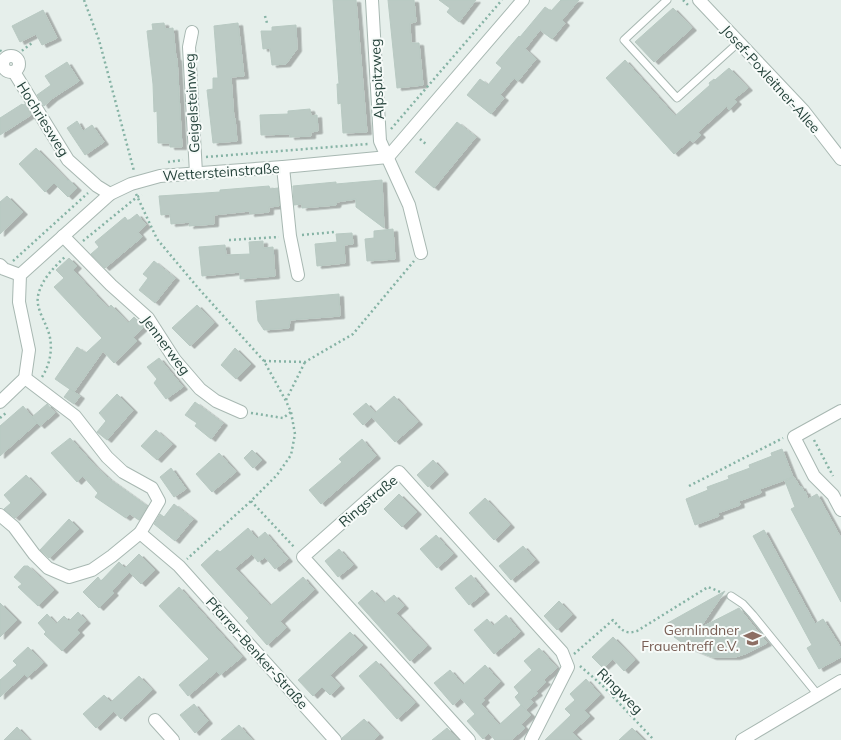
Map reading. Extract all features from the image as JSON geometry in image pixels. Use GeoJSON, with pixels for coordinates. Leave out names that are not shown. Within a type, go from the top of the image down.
{"type":"FeatureCollection","features":[{"type":"Feature","properties":{"kind":"street","name":"Alpspitzweg"},"geometry":{"type":"LineString","coordinates":[[372,0],[380,141],[409,205],[421,253]]}},
{"type":"Feature","properties":{"kind":"street"},"geometry":{"type":"LineString","coordinates":[[388,157],[523,0]]}},
{"type":"Feature","properties":{"kind":"street","name":"Josef-Poxleitner-Allee"},"geometry":{"type":"LineString","coordinates":[[699,0],[803,110],[841,159]]}},
{"type":"Feature","properties":{"kind":"street","name":"Geigelsteinweg"},"geometry":{"type":"LineString","coordinates":[[192,32],[189,47],[196,173]]}},
{"type":"Feature","properties":{"kind":"street","name":"Hochriesweg"},"geometry":{"type":"LineString","coordinates":[[6,55],[17,60],[19,65],[14,72],[68,160],[97,186],[110,194]]}},
{"type":"Feature","properties":{"kind":"street","name":"Wettersteinstraße"},"geometry":{"type":"LineString","coordinates":[[20,275],[110,194],[131,184],[160,176],[283,167],[388,157]]}},
{"type":"Feature","properties":{"kind":"street"},"geometry":{"type":"LineString","coordinates":[[283,167],[290,236],[298,274]]}},
{"type":"Feature","properties":{"kind":"street","name":"Jennerweg"},"geometry":{"type":"LineString","coordinates":[[63,236],[111,285],[148,318],[175,360],[200,389],[216,402],[241,412]]}},
{"type":"Feature","properties":{"kind":"street"},"geometry":{"type":"LineString","coordinates":[[0,402],[25,378],[29,350],[19,302],[20,275],[2,267]]}},
{"type":"Feature","properties":{"kind":"street"},"geometry":{"type":"LineString","coordinates":[[0,515],[14,527],[34,554],[48,568],[70,577],[92,570],[140,533],[159,501],[152,488],[123,472],[107,457],[75,416],[25,378]]}},
{"type":"Feature","properties":{"kind":"street"},"geometry":{"type":"LineString","coordinates":[[841,411],[794,437],[814,476],[833,495],[841,510]]}},
{"type":"Feature","properties":{"kind":"street","name":"Ringstraße"},"geometry":{"type":"LineString","coordinates":[[303,557],[399,472],[562,652],[568,667]]}},
{"type":"Feature","properties":{"kind":"street","name":"Pfarrer-Benker-Straße"},"geometry":{"type":"LineString","coordinates":[[140,533],[179,566],[335,740]]}},
{"type":"Feature","properties":{"kind":"street"},"geometry":{"type":"LineString","coordinates":[[303,557],[469,740]]}},
{"type":"Feature","properties":{"kind":"street"},"geometry":{"type":"LineString","coordinates":[[530,740],[568,667]]}},
{"type":"Feature","properties":{"kind":"street"},"geometry":{"type":"LineString","coordinates":[[742,740],[841,681]]}},
{"type":"Feature","properties":{"kind":"street"},"geometry":{"type":"LineString","coordinates":[[155,720],[173,740]]}},
{"type":"Feature","properties":{"kind":"lane"},"geometry":{"type":"LineString","coordinates":[[667,0],[624,40],[677,98],[739,42]]}},
{"type":"Feature","properties":{"kind":"lane"},"geometry":{"type":"LineString","coordinates":[[731,596],[743,604],[752,614],[818,695]]}},
{"type":"Feature","properties":{"kind":"path"},"geometry":{"type":"LineString","coordinates":[[84,0],[99,40],[134,171]]}},
{"type":"Feature","properties":{"kind":"path"},"geometry":{"type":"LineString","coordinates":[[161,162],[360,145],[380,141],[502,0]]}},
{"type":"Feature","properties":{"kind":"path"},"geometry":{"type":"LineString","coordinates":[[265,16],[267,23]]}},
{"type":"Feature","properties":{"kind":"path"},"geometry":{"type":"LineString","coordinates":[[6,55],[32,43]]}},
{"type":"Feature","properties":{"kind":"path"},"geometry":{"type":"LineString","coordinates":[[141,169],[126,174],[157,239],[199,289],[264,361],[291,412],[295,434],[291,455],[277,475],[251,501],[179,566]]}},
{"type":"Feature","properties":{"kind":"path"},"geometry":{"type":"LineString","coordinates":[[2,267],[97,186]]}},
{"type":"Feature","properties":{"kind":"path"},"geometry":{"type":"LineString","coordinates":[[36,386],[50,359],[51,345],[48,330],[40,312],[38,296],[44,280],[75,248],[137,197],[143,194]]}},
{"type":"Feature","properties":{"kind":"path"},"geometry":{"type":"LineString","coordinates":[[264,361],[305,362],[353,334],[421,253]]}},
{"type":"Feature","properties":{"kind":"path"},"geometry":{"type":"LineString","coordinates":[[286,401],[305,362]]}},
{"type":"Feature","properties":{"kind":"path"},"geometry":{"type":"LineString","coordinates":[[241,412],[283,418],[291,412]]}},
{"type":"Feature","properties":{"kind":"path"},"geometry":{"type":"LineString","coordinates":[[0,418],[6,413]]}},
{"type":"Feature","properties":{"kind":"path"},"geometry":{"type":"LineString","coordinates":[[809,429],[833,477]]}},
{"type":"Feature","properties":{"kind":"path"},"geometry":{"type":"LineString","coordinates":[[689,486],[784,437],[794,437]]}},
{"type":"Feature","properties":{"kind":"path"},"geometry":{"type":"LineString","coordinates":[[251,501],[303,557]]}},
{"type":"Feature","properties":{"kind":"path"},"geometry":{"type":"LineString","coordinates":[[568,667],[572,656],[613,620],[624,632],[629,634],[636,632],[708,587],[731,596]]}},
{"type":"Feature","properties":{"kind":"path","name":"Ringweg"},"geometry":{"type":"LineString","coordinates":[[568,667],[578,664],[602,685],[654,740]]}},
{"type":"Feature","properties":{"kind":"building"},"geometry":{"type":"Polygon","coordinates":[[[333,0],[356,0],[367,132],[343,133],[341,103],[338,104],[337,84],[339,84],[333,0]]]}},
{"type":"Feature","properties":{"kind":"building"},"geometry":{"type":"Polygon","coordinates":[[[388,0],[414,0],[416,22],[410,23],[411,43],[419,43],[423,85],[397,88],[388,0]]]}},
{"type":"Feature","properties":{"kind":"building"},"geometry":{"type":"Polygon","coordinates":[[[439,0],[476,0],[459,22],[447,12],[450,8],[439,0]]]}},
{"type":"Feature","properties":{"kind":"building"},"geometry":{"type":"Polygon","coordinates":[[[561,0],[579,0],[562,20],[565,23],[552,39],[540,30],[525,49],[536,59],[518,81],[514,78],[500,95],[504,98],[491,114],[467,95],[480,79],[488,85],[502,68],[496,63],[519,36],[520,37],[545,7],[551,11],[561,0]]]}},
{"type":"Feature","properties":{"kind":"building"},"geometry":{"type":"Polygon","coordinates":[[[673,8],[692,28],[654,62],[635,42],[673,8]]]}},
{"type":"Feature","properties":{"kind":"building"},"geometry":{"type":"Polygon","coordinates":[[[43,10],[57,38],[42,45],[36,34],[20,42],[12,26],[43,10]]]}},
{"type":"Feature","properties":{"kind":"building"},"geometry":{"type":"Polygon","coordinates":[[[164,23],[165,29],[173,28],[177,58],[182,147],[170,147],[170,143],[158,143],[157,111],[154,112],[153,84],[147,31],[153,30],[152,24],[164,23]]]}},
{"type":"Feature","properties":{"kind":"building"},"geometry":{"type":"Polygon","coordinates":[[[238,23],[244,76],[231,77],[237,141],[213,143],[207,90],[213,89],[213,78],[218,78],[214,26],[238,23]]]}},
{"type":"Feature","properties":{"kind":"building"},"geometry":{"type":"Polygon","coordinates":[[[296,25],[297,49],[286,64],[272,65],[270,48],[263,49],[261,31],[272,31],[272,27],[296,25]]]}},
{"type":"Feature","properties":{"kind":"building"},"geometry":{"type":"Polygon","coordinates":[[[625,60],[675,116],[710,85],[709,83],[729,68],[748,88],[734,99],[737,102],[729,110],[727,106],[698,132],[701,135],[693,142],[690,140],[674,154],[606,78],[625,60]]]}},
{"type":"Feature","properties":{"kind":"building"},"geometry":{"type":"Polygon","coordinates":[[[67,62],[79,81],[53,98],[44,106],[37,95],[51,85],[45,76],[67,62]]]}},
{"type":"Feature","properties":{"kind":"building"},"geometry":{"type":"Polygon","coordinates":[[[22,104],[25,104],[31,115],[0,135],[0,118],[22,104]]]}},
{"type":"Feature","properties":{"kind":"building"},"geometry":{"type":"Polygon","coordinates":[[[310,109],[311,116],[317,115],[318,131],[311,132],[311,136],[290,137],[290,134],[261,135],[260,115],[288,114],[288,111],[310,109]]]}},
{"type":"Feature","properties":{"kind":"building"},"geometry":{"type":"Polygon","coordinates":[[[77,121],[83,131],[92,125],[104,142],[85,155],[67,128],[77,121]]]}},
{"type":"Feature","properties":{"kind":"building"},"geometry":{"type":"Polygon","coordinates":[[[457,122],[476,137],[434,188],[415,172],[457,122]]]}},
{"type":"Feature","properties":{"kind":"building"},"geometry":{"type":"Polygon","coordinates":[[[36,148],[68,181],[69,180],[77,188],[68,197],[54,183],[45,192],[19,164],[36,148]]]}},
{"type":"Feature","properties":{"kind":"building"},"geometry":{"type":"Polygon","coordinates":[[[382,180],[384,228],[356,207],[356,199],[337,202],[336,205],[302,208],[302,204],[294,205],[293,186],[382,180]]]}},
{"type":"Feature","properties":{"kind":"building"},"geometry":{"type":"Polygon","coordinates":[[[269,186],[270,189],[278,188],[279,206],[269,207],[269,212],[250,214],[250,211],[214,215],[214,224],[189,226],[190,222],[171,224],[170,214],[161,215],[159,196],[220,192],[220,190],[269,186]]]}},
{"type":"Feature","properties":{"kind":"building"},"geometry":{"type":"Polygon","coordinates":[[[7,196],[23,212],[0,234],[0,202],[7,196]]]}},
{"type":"Feature","properties":{"kind":"building"},"geometry":{"type":"Polygon","coordinates":[[[137,214],[146,225],[138,232],[142,237],[105,268],[91,254],[99,247],[95,242],[125,217],[128,221],[137,214]]]}},
{"type":"Feature","properties":{"kind":"building"},"geometry":{"type":"Polygon","coordinates":[[[393,229],[395,259],[367,261],[365,239],[374,238],[374,231],[393,229]]]}},
{"type":"Feature","properties":{"kind":"building"},"geometry":{"type":"Polygon","coordinates":[[[352,233],[353,244],[344,245],[345,263],[317,266],[315,244],[337,242],[336,234],[352,233]]]}},
{"type":"Feature","properties":{"kind":"building"},"geometry":{"type":"Polygon","coordinates":[[[263,241],[263,248],[273,247],[275,276],[240,279],[240,272],[202,276],[199,247],[225,245],[226,255],[250,254],[249,242],[263,241]]]}},
{"type":"Feature","properties":{"kind":"building"},"geometry":{"type":"Polygon","coordinates":[[[69,258],[77,266],[73,270],[108,308],[111,305],[128,323],[134,317],[144,327],[133,337],[137,341],[114,363],[103,351],[74,392],[55,379],[77,347],[86,353],[102,338],[54,287],[64,278],[56,270],[69,258]]]}},
{"type":"Feature","properties":{"kind":"building"},"geometry":{"type":"Polygon","coordinates":[[[154,261],[175,278],[155,303],[139,290],[148,278],[143,274],[154,261]]]}},
{"type":"Feature","properties":{"kind":"building"},"geometry":{"type":"Polygon","coordinates":[[[339,294],[340,316],[290,320],[289,328],[264,330],[258,321],[256,301],[339,294]]]}},
{"type":"Feature","properties":{"kind":"building"},"geometry":{"type":"Polygon","coordinates":[[[197,305],[214,323],[190,346],[172,328],[197,305]]]}},
{"type":"Feature","properties":{"kind":"building"},"geometry":{"type":"Polygon","coordinates":[[[235,348],[251,364],[236,379],[221,365],[235,348]]]}},
{"type":"Feature","properties":{"kind":"building"},"geometry":{"type":"Polygon","coordinates":[[[159,358],[183,387],[166,399],[154,383],[157,379],[147,367],[159,358]]]}},
{"type":"Feature","properties":{"kind":"building"},"geometry":{"type":"Polygon","coordinates":[[[70,389],[80,396],[74,404],[64,397],[70,389]]]}},
{"type":"Feature","properties":{"kind":"building"},"geometry":{"type":"Polygon","coordinates":[[[117,394],[133,410],[107,440],[97,432],[106,421],[99,413],[117,394]]]}},
{"type":"Feature","properties":{"kind":"building"},"geometry":{"type":"Polygon","coordinates":[[[394,396],[418,422],[395,442],[372,417],[363,425],[353,414],[366,403],[375,413],[394,396]]]}},
{"type":"Feature","properties":{"kind":"building"},"geometry":{"type":"Polygon","coordinates":[[[195,402],[223,423],[211,439],[195,426],[197,423],[185,415],[195,402]]]}},
{"type":"Feature","properties":{"kind":"building"},"geometry":{"type":"Polygon","coordinates":[[[47,404],[55,413],[40,426],[32,417],[47,404]]]}},
{"type":"Feature","properties":{"kind":"building"},"geometry":{"type":"Polygon","coordinates":[[[23,406],[37,423],[0,456],[0,426],[23,406]]]}},
{"type":"Feature","properties":{"kind":"building"},"geometry":{"type":"Polygon","coordinates":[[[156,430],[172,444],[157,460],[141,446],[156,430]]]}},
{"type":"Feature","properties":{"kind":"building"},"geometry":{"type":"Polygon","coordinates":[[[70,438],[108,478],[147,506],[139,520],[130,514],[126,518],[95,497],[98,493],[83,476],[77,482],[51,453],[70,438]]]}},
{"type":"Feature","properties":{"kind":"building"},"geometry":{"type":"Polygon","coordinates":[[[362,439],[376,456],[321,504],[309,490],[342,462],[339,459],[362,439]]]}},
{"type":"Feature","properties":{"kind":"building"},"geometry":{"type":"Polygon","coordinates":[[[782,449],[793,477],[760,489],[761,493],[739,501],[740,505],[718,513],[719,516],[695,525],[686,499],[708,490],[707,487],[729,479],[728,476],[750,468],[749,465],[772,456],[771,453],[782,449]]]}},
{"type":"Feature","properties":{"kind":"building"},"geometry":{"type":"Polygon","coordinates":[[[252,450],[262,460],[253,468],[244,458],[252,450]]]}},
{"type":"Feature","properties":{"kind":"building"},"geometry":{"type":"Polygon","coordinates":[[[219,453],[236,472],[212,492],[196,474],[219,453]]]}},
{"type":"Feature","properties":{"kind":"building"},"geometry":{"type":"Polygon","coordinates":[[[433,460],[444,472],[428,487],[417,475],[433,460]]]}},
{"type":"Feature","properties":{"kind":"building"},"geometry":{"type":"Polygon","coordinates":[[[171,468],[186,489],[174,497],[160,477],[171,468]]]}},
{"type":"Feature","properties":{"kind":"building"},"geometry":{"type":"Polygon","coordinates":[[[26,475],[42,492],[15,518],[4,509],[11,503],[4,495],[26,475]]]}},
{"type":"Feature","properties":{"kind":"building"},"geometry":{"type":"Polygon","coordinates":[[[794,477],[800,487],[801,486],[804,492],[805,491],[808,499],[817,494],[841,538],[841,602],[791,509],[795,507],[785,481],[794,477]]]}},
{"type":"Feature","properties":{"kind":"building"},"geometry":{"type":"Polygon","coordinates":[[[399,494],[417,512],[402,527],[384,509],[399,494]]]}},
{"type":"Feature","properties":{"kind":"building"},"geometry":{"type":"Polygon","coordinates":[[[485,498],[510,525],[494,540],[469,513],[485,498]]]}},
{"type":"Feature","properties":{"kind":"building"},"geometry":{"type":"Polygon","coordinates":[[[174,504],[193,519],[175,541],[154,524],[160,514],[164,517],[174,504]]]}},
{"type":"Feature","properties":{"kind":"building"},"geometry":{"type":"Polygon","coordinates":[[[69,519],[79,529],[49,558],[40,550],[69,519]]]}},
{"type":"Feature","properties":{"kind":"building"},"geometry":{"type":"Polygon","coordinates":[[[248,528],[257,539],[265,532],[288,559],[275,569],[265,557],[258,562],[252,554],[235,568],[270,606],[303,577],[314,590],[280,621],[286,628],[267,645],[246,621],[249,618],[201,565],[217,550],[220,552],[248,528]]]}},
{"type":"Feature","properties":{"kind":"building"},"geometry":{"type":"Polygon","coordinates":[[[764,530],[815,624],[823,619],[841,648],[841,657],[819,669],[807,648],[812,645],[753,536],[764,530]]]}},
{"type":"Feature","properties":{"kind":"building"},"geometry":{"type":"Polygon","coordinates":[[[436,535],[453,554],[437,568],[420,549],[436,535]]]}},
{"type":"Feature","properties":{"kind":"building"},"geometry":{"type":"Polygon","coordinates":[[[523,546],[535,560],[511,580],[499,566],[523,546]]]}},
{"type":"Feature","properties":{"kind":"building"},"geometry":{"type":"Polygon","coordinates":[[[339,549],[353,565],[338,577],[325,561],[339,549]]]}},
{"type":"Feature","properties":{"kind":"building"},"geometry":{"type":"Polygon","coordinates":[[[139,554],[155,570],[141,584],[129,572],[112,591],[114,593],[99,608],[83,592],[98,577],[101,581],[119,562],[125,568],[139,554]]]}},
{"type":"Feature","properties":{"kind":"building"},"geometry":{"type":"Polygon","coordinates":[[[24,566],[28,566],[54,590],[38,606],[18,587],[22,584],[14,577],[24,566]]]}},
{"type":"Feature","properties":{"kind":"building"},"geometry":{"type":"Polygon","coordinates":[[[471,575],[485,592],[469,605],[455,588],[471,575]]]}},
{"type":"Feature","properties":{"kind":"building"},"geometry":{"type":"Polygon","coordinates":[[[179,587],[242,657],[220,675],[217,671],[188,696],[179,685],[209,659],[159,606],[179,587]]]}},
{"type":"Feature","properties":{"kind":"building"},"geometry":{"type":"Polygon","coordinates":[[[372,590],[384,603],[394,595],[404,606],[396,613],[427,646],[410,661],[358,603],[372,590]]]}},
{"type":"Feature","properties":{"kind":"building"},"geometry":{"type":"Polygon","coordinates":[[[725,591],[700,628],[739,608],[767,643],[736,657],[712,657],[690,648],[674,637],[676,635],[666,624],[725,591]]]}},
{"type":"Feature","properties":{"kind":"building"},"geometry":{"type":"Polygon","coordinates":[[[559,601],[572,615],[557,630],[544,616],[559,601]]]}},
{"type":"Feature","properties":{"kind":"building"},"geometry":{"type":"Polygon","coordinates":[[[0,603],[17,620],[0,637],[0,603]]]}},
{"type":"Feature","properties":{"kind":"building"},"geometry":{"type":"Polygon","coordinates":[[[78,612],[86,621],[77,630],[80,633],[62,651],[44,634],[46,632],[38,623],[47,614],[56,624],[64,616],[69,621],[78,612]]]}},
{"type":"Feature","properties":{"kind":"building"},"geometry":{"type":"Polygon","coordinates":[[[506,615],[520,632],[494,654],[474,630],[487,619],[493,626],[506,615]]]}},
{"type":"Feature","properties":{"kind":"building"},"geometry":{"type":"Polygon","coordinates":[[[350,632],[363,645],[330,675],[340,686],[330,695],[322,687],[313,696],[298,680],[350,632]]]}},
{"type":"Feature","properties":{"kind":"building"},"geometry":{"type":"Polygon","coordinates":[[[613,637],[635,660],[624,671],[613,659],[603,668],[592,657],[613,637]]]}},
{"type":"Feature","properties":{"kind":"building"},"geometry":{"type":"Polygon","coordinates":[[[28,647],[43,663],[27,677],[25,674],[0,697],[0,680],[17,665],[13,661],[28,647]]]}},
{"type":"Feature","properties":{"kind":"building"},"geometry":{"type":"Polygon","coordinates":[[[539,648],[557,668],[543,680],[546,682],[536,691],[538,693],[530,699],[533,703],[525,710],[515,697],[519,693],[514,687],[532,670],[524,661],[539,648]]]}},
{"type":"Feature","properties":{"kind":"building"},"geometry":{"type":"Polygon","coordinates":[[[376,661],[415,703],[397,719],[359,676],[376,661]]]}},
{"type":"Feature","properties":{"kind":"building"},"geometry":{"type":"Polygon","coordinates":[[[485,665],[500,682],[483,698],[485,700],[481,704],[499,725],[521,705],[531,715],[521,724],[525,728],[511,740],[495,740],[489,733],[483,739],[467,721],[475,714],[461,698],[453,705],[434,683],[450,670],[463,685],[485,665]]]}},
{"type":"Feature","properties":{"kind":"building"},"geometry":{"type":"Polygon","coordinates":[[[139,676],[152,690],[121,719],[114,711],[96,728],[83,714],[104,695],[111,702],[139,676]]]}},
{"type":"Feature","properties":{"kind":"building"},"geometry":{"type":"Polygon","coordinates":[[[586,679],[600,695],[584,710],[590,716],[572,732],[580,740],[545,740],[571,715],[565,709],[575,700],[570,694],[586,679]]]}},
{"type":"Feature","properties":{"kind":"building"},"geometry":{"type":"Polygon","coordinates":[[[194,704],[208,721],[195,733],[180,715],[194,704]]]}},
{"type":"Feature","properties":{"kind":"building"},"geometry":{"type":"Polygon","coordinates":[[[364,719],[379,735],[373,740],[342,740],[342,738],[364,719]]]}},
{"type":"Feature","properties":{"kind":"building"},"geometry":{"type":"Polygon","coordinates":[[[239,725],[252,740],[221,740],[239,725]]]}},
{"type":"Feature","properties":{"kind":"building"},"geometry":{"type":"Polygon","coordinates":[[[17,727],[29,740],[4,740],[17,727]]]}},
{"type":"Feature","properties":{"kind":"building"},"geometry":{"type":"Polygon","coordinates":[[[447,728],[458,740],[432,740],[447,728]]]}},
{"type":"Feature","properties":{"kind":"building"},"geometry":{"type":"Polygon","coordinates":[[[632,728],[644,740],[619,740],[632,728]]]}},
{"type":"Feature","properties":{"kind":"place","name":"Gernlindner Frauentreff e.V."},"geometry":{"type":"Point","coordinates":[752,638]}}]}
